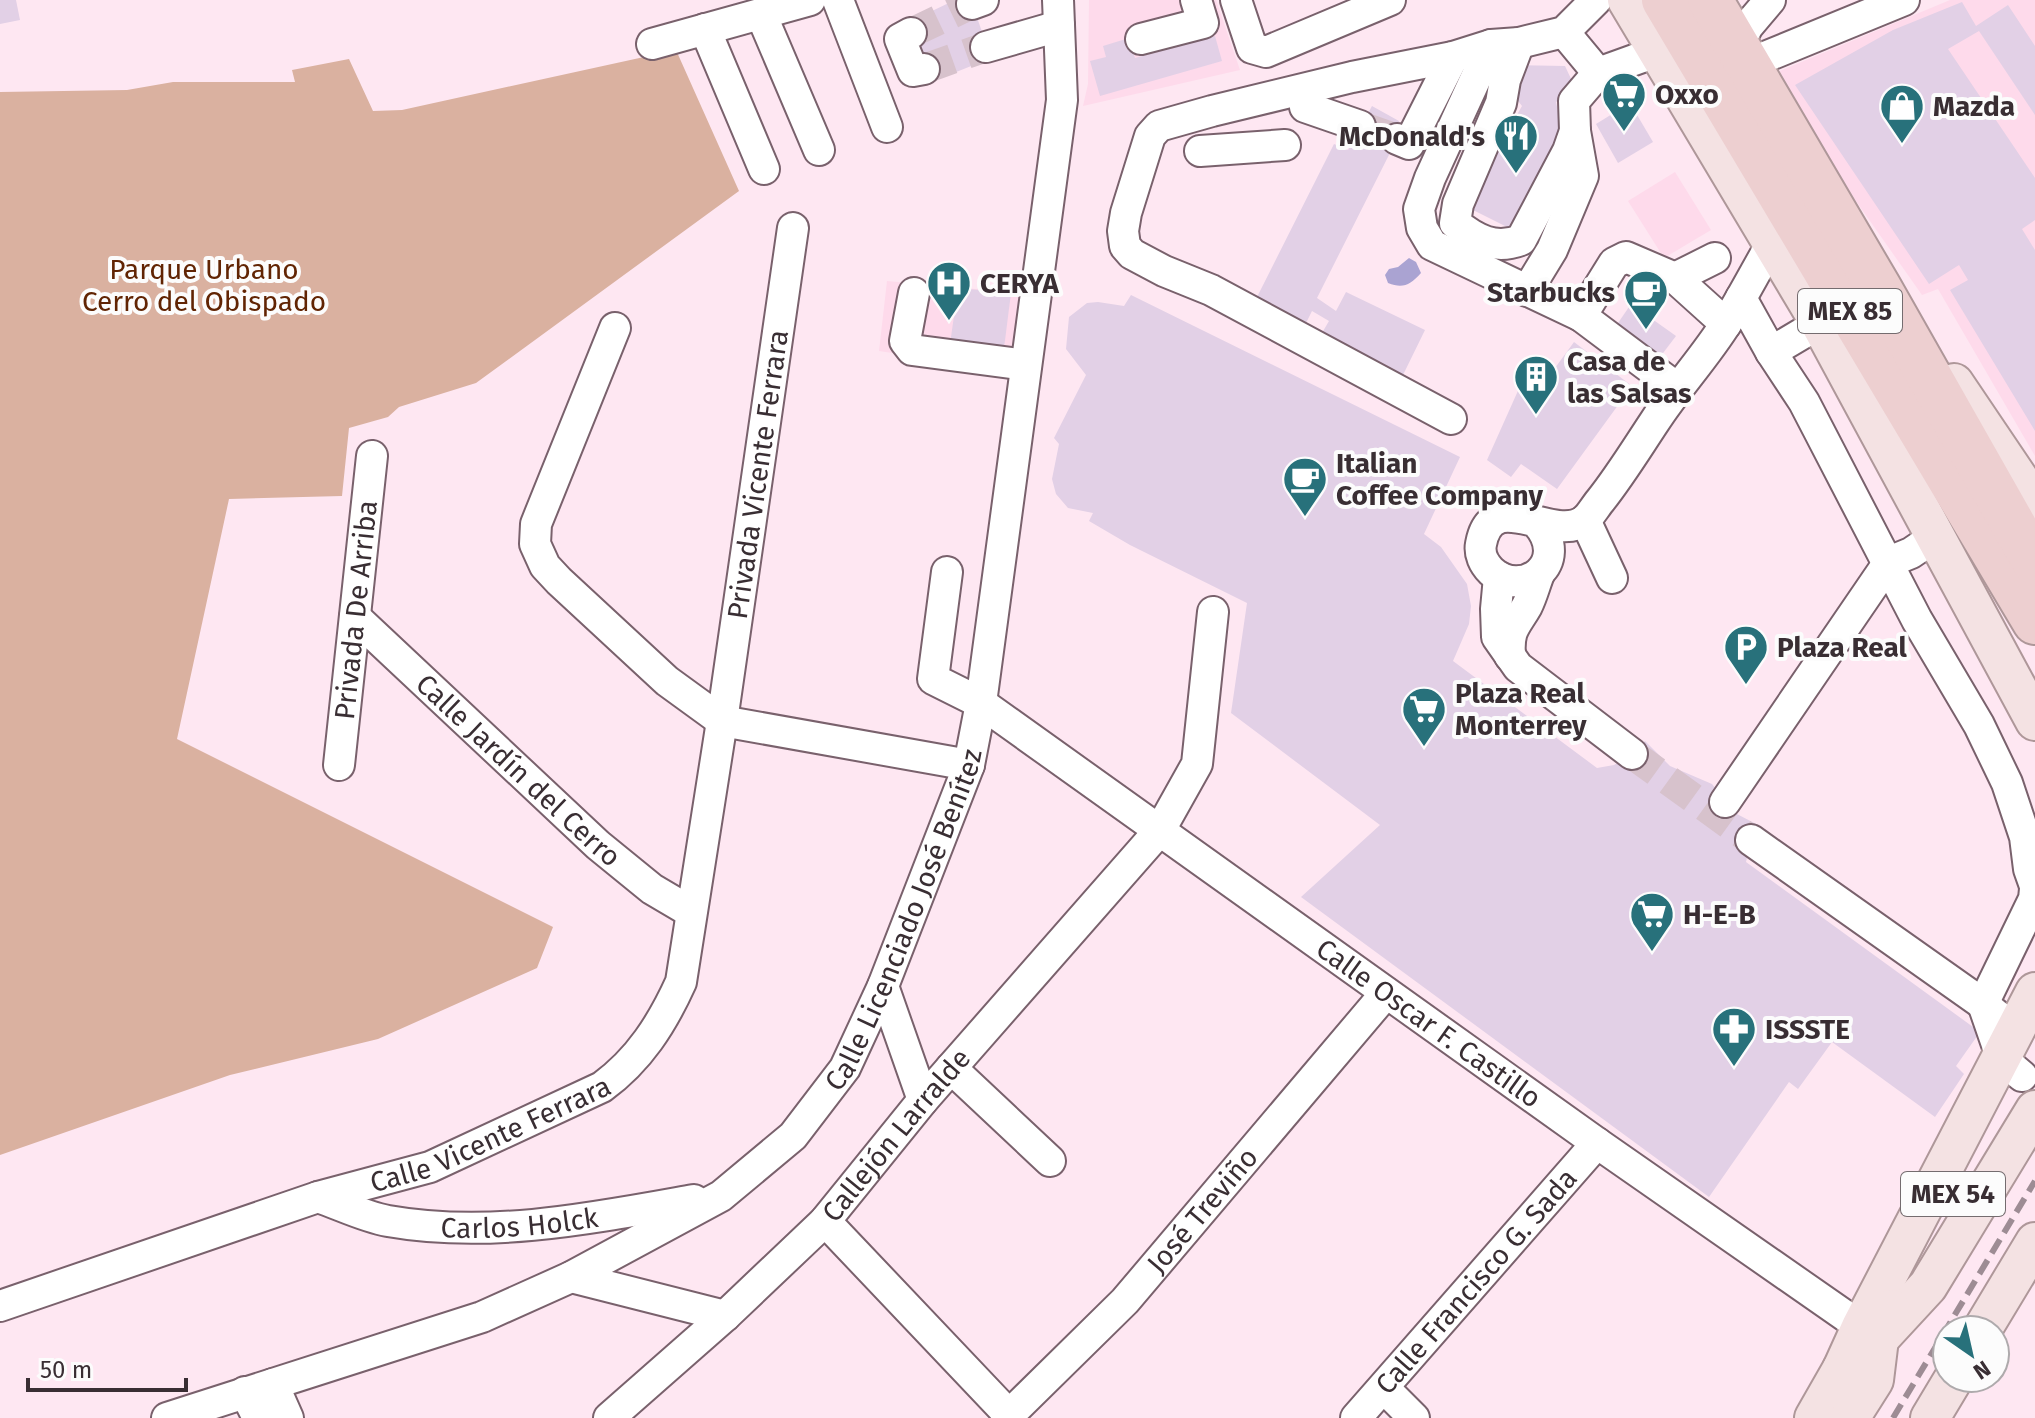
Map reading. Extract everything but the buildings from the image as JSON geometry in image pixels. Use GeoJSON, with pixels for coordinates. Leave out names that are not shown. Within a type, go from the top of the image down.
{"type":"FeatureCollection","features":[{"type":"Feature","properties":{"kind":"highway","name":"MEX 85"},"geometry":{"type":"LineString","coordinates":[[1664,0],[2035,622]]}},
{"type":"Feature","properties":{"kind":"highway","name":"MEX 85"},"geometry":{"type":"LineString","coordinates":[[1710,0],[2035,563]]}},
{"type":"Feature","properties":{"kind":"main road","name":"MEX 85"},"geometry":{"type":"LineString","coordinates":[[1627,0],[1820,323],[2035,721]]}},
{"type":"Feature","properties":{"kind":"main road"},"geometry":{"type":"LineString","coordinates":[[1879,288],[1907,313],[2035,503]]}},
{"type":"Feature","properties":{"kind":"main road"},"geometry":{"type":"LineString","coordinates":[[1814,1418],[1842,1369],[1870,1333],[2018,1036]]}},
{"type":"Feature","properties":{"kind":"main road","name":"MEX 54"},"geometry":{"type":"LineString","coordinates":[[1870,1333],[1928,1286],[2018,1036]]}},
{"type":"Feature","properties":{"kind":"main road","name":"MEX 54"},"geometry":{"type":"LineString","coordinates":[[1992,1314],[2035,1242]]}},
{"type":"Feature","properties":{"kind":"main road"},"geometry":{"type":"LineString","coordinates":[[1850,1418],[1874,1380],[1870,1333]]}},
{"type":"Feature","properties":{"kind":"street"},"geometry":{"type":"LineString","coordinates":[[652,44],[810,0]]}},
{"type":"Feature","properties":{"kind":"street"},"geometry":{"type":"LineString","coordinates":[[838,0],[887,127]]}},
{"type":"Feature","properties":{"kind":"street"},"geometry":{"type":"LineString","coordinates":[[1141,39],[1203,23],[1196,0]]}},
{"type":"Feature","properties":{"kind":"street"},"geometry":{"type":"LineString","coordinates":[[1236,0],[1252,48],[1266,52],[1390,0]]}},
{"type":"Feature","properties":{"kind":"street"},"geometry":{"type":"LineString","coordinates":[[1451,419],[1211,290],[1132,254],[1122,240],[1126,213],[1150,136],[1159,126],[1352,77],[1564,32],[1596,0]]}},
{"type":"Feature","properties":{"kind":"street"},"geometry":{"type":"LineString","coordinates":[[1770,0],[1748,26],[1743,55],[1904,0]]}},
{"type":"Feature","properties":{"kind":"street"},"geometry":{"type":"LineString","coordinates":[[986,47],[1059,13]]}},
{"type":"Feature","properties":{"kind":"street","name":"Calle Licenciado José Benítez"},"geometry":{"type":"LineString","coordinates":[[167,1418],[258,1398],[482,1317],[571,1277],[721,1196],[793,1136],[845,1068],[883,986],[969,765],[981,703],[1062,100],[1059,13]]}},
{"type":"Feature","properties":{"kind":"street"},"geometry":{"type":"LineString","coordinates":[[761,14],[819,150]]}},
{"type":"Feature","properties":{"kind":"street"},"geometry":{"type":"LineString","coordinates":[[705,29],[764,169]]}},
{"type":"Feature","properties":{"kind":"street"},"geometry":{"type":"LineString","coordinates":[[1564,32],[1598,73]]}},
{"type":"Feature","properties":{"kind":"street"},"geometry":{"type":"LineString","coordinates":[[911,33],[900,39],[913,71],[924,69]]}},
{"type":"Feature","properties":{"kind":"street"},"geometry":{"type":"LineString","coordinates":[[1505,44],[1505,80],[1501,103],[1458,204],[1455,223],[1471,236],[1490,245],[1510,245],[1521,240],[1568,151],[1575,131]]}},
{"type":"Feature","properties":{"kind":"street"},"geometry":{"type":"LineString","coordinates":[[1505,44],[1430,178],[1419,209],[1422,228],[1432,245],[1581,316],[1677,388]]}},
{"type":"Feature","properties":{"kind":"street"},"geometry":{"type":"LineString","coordinates":[[1527,291],[1552,250],[1583,176],[1575,131],[1574,101],[1598,73],[1659,51]]}},
{"type":"Feature","properties":{"kind":"street"},"geometry":{"type":"LineString","coordinates":[[1397,139],[1409,144],[1453,57]]}},
{"type":"Feature","properties":{"kind":"street"},"geometry":{"type":"LineString","coordinates":[[1305,107],[1360,126]]}},
{"type":"Feature","properties":{"kind":"street"},"geometry":{"type":"LineString","coordinates":[[1200,151],[1285,145]]}},
{"type":"Feature","properties":{"kind":"street","name":"Privada Vicente Ferrara"},"geometry":{"type":"LineString","coordinates":[[722,721],[793,228]]}},
{"type":"Feature","properties":{"kind":"street"},"geometry":{"type":"LineString","coordinates":[[1539,574],[1528,580],[1513,581],[1499,577],[1484,561],[1480,549],[1484,534],[1495,521],[1511,515],[1560,528],[1571,527],[1585,520],[1677,388],[1726,324],[1772,243]]}},
{"type":"Feature","properties":{"kind":"street"},"geometry":{"type":"LineString","coordinates":[[1581,316],[1614,263],[1626,257],[1675,278],[1726,324]]}},
{"type":"Feature","properties":{"kind":"street"},"geometry":{"type":"LineString","coordinates":[[1675,278],[1715,258]]}},
{"type":"Feature","properties":{"kind":"street"},"geometry":{"type":"LineString","coordinates":[[914,293],[905,341],[912,350],[1026,365]]}},
{"type":"Feature","properties":{"kind":"street"},"geometry":{"type":"LineString","coordinates":[[1741,298],[1804,402],[1887,569],[1979,725],[2007,783],[2025,837],[2035,888],[2018,1036],[1751,840]]}},
{"type":"Feature","properties":{"kind":"street"},"geometry":{"type":"LineString","coordinates":[[1771,352],[1820,323]]}},
{"type":"Feature","properties":{"kind":"street"},"geometry":{"type":"LineString","coordinates":[[615,328],[536,524],[535,544],[545,566],[667,681],[722,721],[969,765]]}},
{"type":"Feature","properties":{"kind":"street","name":"Privada De Arriba"},"geometry":{"type":"LineString","coordinates":[[339,765],[372,456]]}},
{"type":"Feature","properties":{"kind":"street"},"geometry":{"type":"LineString","coordinates":[[1585,520],[1612,578]]}},
{"type":"Feature","properties":{"kind":"street"},"geometry":{"type":"LineString","coordinates":[[1510,656],[1508,637],[1527,606],[1549,556],[1547,534],[1537,523]]}},
{"type":"Feature","properties":{"kind":"street"},"geometry":{"type":"LineString","coordinates":[[1725,802],[1887,569],[1911,553],[1939,543]]}},
{"type":"Feature","properties":{"kind":"street","name":"Calle Oscar F. Castillo"},"geometry":{"type":"LineString","coordinates":[[947,572],[933,679],[981,703],[1597,1143],[1870,1333]]}},
{"type":"Feature","properties":{"kind":"street"},"geometry":{"type":"LineString","coordinates":[[1499,577],[1497,637],[1518,667],[1632,754]]}},
{"type":"Feature","properties":{"kind":"street","name":"Callejón Larralde"},"geometry":{"type":"LineString","coordinates":[[609,1418],[725,1316],[825,1221],[923,1100],[1160,830],[1197,764],[1213,612]]}},
{"type":"Feature","properties":{"kind":"street","name":"Calle Jardín del Cerro"},"geometry":{"type":"LineString","coordinates":[[355,617],[598,845],[652,889],[691,912]]}},
{"type":"Feature","properties":{"kind":"street","name":"Calle Vicente Ferrara"},"geometry":{"type":"LineString","coordinates":[[0,1306],[318,1197],[430,1167],[602,1087],[619,1075],[642,1050],[681,982],[722,721]]}},
{"type":"Feature","properties":{"kind":"street"},"geometry":{"type":"LineString","coordinates":[[883,986],[923,1100]]}},
{"type":"Feature","properties":{"kind":"street","name":"José Treviño"},"geometry":{"type":"LineString","coordinates":[[1009,1417],[1125,1301],[1386,993]]}},
{"type":"Feature","properties":{"kind":"street"},"geometry":{"type":"LineString","coordinates":[[951,1068],[1050,1161]]}},
{"type":"Feature","properties":{"kind":"street","name":"Calle Francisco G. Sada"},"geometry":{"type":"LineString","coordinates":[[1356,1418],[1597,1143]]}},
{"type":"Feature","properties":{"kind":"street","name":"Carlos Holck"},"geometry":{"type":"LineString","coordinates":[[318,1197],[385,1221],[454,1229],[583,1220],[721,1196]]}},
{"type":"Feature","properties":{"kind":"street"},"geometry":{"type":"LineString","coordinates":[[825,1221],[1009,1417]]}},
{"type":"Feature","properties":{"kind":"street"},"geometry":{"type":"LineString","coordinates":[[571,1277],[725,1316]]}},
{"type":"Feature","properties":{"kind":"street"},"geometry":{"type":"LineString","coordinates":[[1384,1388],[1414,1418]]}},
{"type":"Feature","properties":{"kind":"street"},"geometry":{"type":"LineString","coordinates":[[258,1398],[288,1418]]}},
{"type":"Feature","properties":{"kind":"shaded area"},"geometry":{"type":"Polygon","coordinates":[[[1089,0],[1216,0],[1240,70],[1083,106],[1088,84],[1089,0]]]}},
{"type":"Feature","properties":{"kind":"shaded area"},"geometry":{"type":"Polygon","coordinates":[[[1950,0],[2035,0],[2035,456],[1938,289],[1922,295],[1768,76],[1950,0]]]}},
{"type":"Feature","properties":{"kind":"shaded area"},"geometry":{"type":"Polygon","coordinates":[[[1675,172],[1711,230],[1664,258],[1628,201],[1675,172]]]}},
{"type":"Feature","properties":{"kind":"shaded area"},"geometry":{"type":"Polygon","coordinates":[[[1409,258],[1416,262],[1421,273],[1406,285],[1388,283],[1385,275],[1389,269],[1398,267],[1409,258]]]}},
{"type":"Feature","properties":{"kind":"shaded area","name":"CERYA"},"geometry":{"type":"Polygon","coordinates":[[[887,281],[1020,293],[1009,371],[879,351],[887,281]]]}},
{"type":"Feature","properties":{"kind":"green space","name":"Parque Urbano Cerro del Obispado"},"geometry":{"type":"Polygon","coordinates":[[[676,50],[739,191],[476,383],[399,407],[388,417],[349,428],[342,496],[229,499],[177,739],[553,927],[537,968],[378,1039],[230,1075],[0,1155],[0,92],[127,90],[173,82],[295,82],[292,70],[349,59],[373,111],[402,110],[676,50]]]}},
{"type":"Feature","properties":{"kind":"tunnel"},"geometry":{"type":"LineString","coordinates":[[911,33],[972,4]]}},
{"type":"Feature","properties":{"kind":"tunnel"},"geometry":{"type":"LineString","coordinates":[[924,69],[986,47]]}},
{"type":"Feature","properties":{"kind":"tunnel"},"geometry":{"type":"LineString","coordinates":[[1360,126],[1397,139]]}},
{"type":"Feature","properties":{"kind":"tunnel"},"geometry":{"type":"LineString","coordinates":[[1632,754],[1751,840]]}},
{"type":"Feature","properties":{"kind":"railway"},"geometry":{"type":"LineString","coordinates":[[1893,1418],[2035,1181]]}},
{"type":"Feature","properties":{"kind":"place","name":"Oxxo"},"geometry":{"type":"Point","coordinates":[1624,133]}},
{"type":"Feature","properties":{"kind":"place","name":"Mazda"},"geometry":{"type":"Point","coordinates":[1902,145]}},
{"type":"Feature","properties":{"kind":"place","name":"McDonald's"},"geometry":{"type":"Point","coordinates":[1516,175]}},
{"type":"Feature","properties":{"kind":"place","name":"CERYA"},"geometry":{"type":"Point","coordinates":[949,322]}},
{"type":"Feature","properties":{"kind":"place","name":"Starbucks"},"geometry":{"type":"Point","coordinates":[1646,331]}},
{"type":"Feature","properties":{"kind":"place","name":"Casa de las Salsas"},"geometry":{"type":"Point","coordinates":[1536,416]}},
{"type":"Feature","properties":{"kind":"place","name":"Italian Coffee Company"},"geometry":{"type":"Point","coordinates":[1305,518]}},
{"type":"Feature","properties":{"kind":"place","name":"Plaza Real"},"geometry":{"type":"Point","coordinates":[1746,686]}},
{"type":"Feature","properties":{"kind":"place","name":"Plaza Real Monterrey"},"geometry":{"type":"Point","coordinates":[1424,748]}},
{"type":"Feature","properties":{"kind":"place","name":"H-E-B"},"geometry":{"type":"Point","coordinates":[1652,953]}},
{"type":"Feature","properties":{"kind":"place","name":"ISSSTE"},"geometry":{"type":"Point","coordinates":[1734,1068]}}]}
